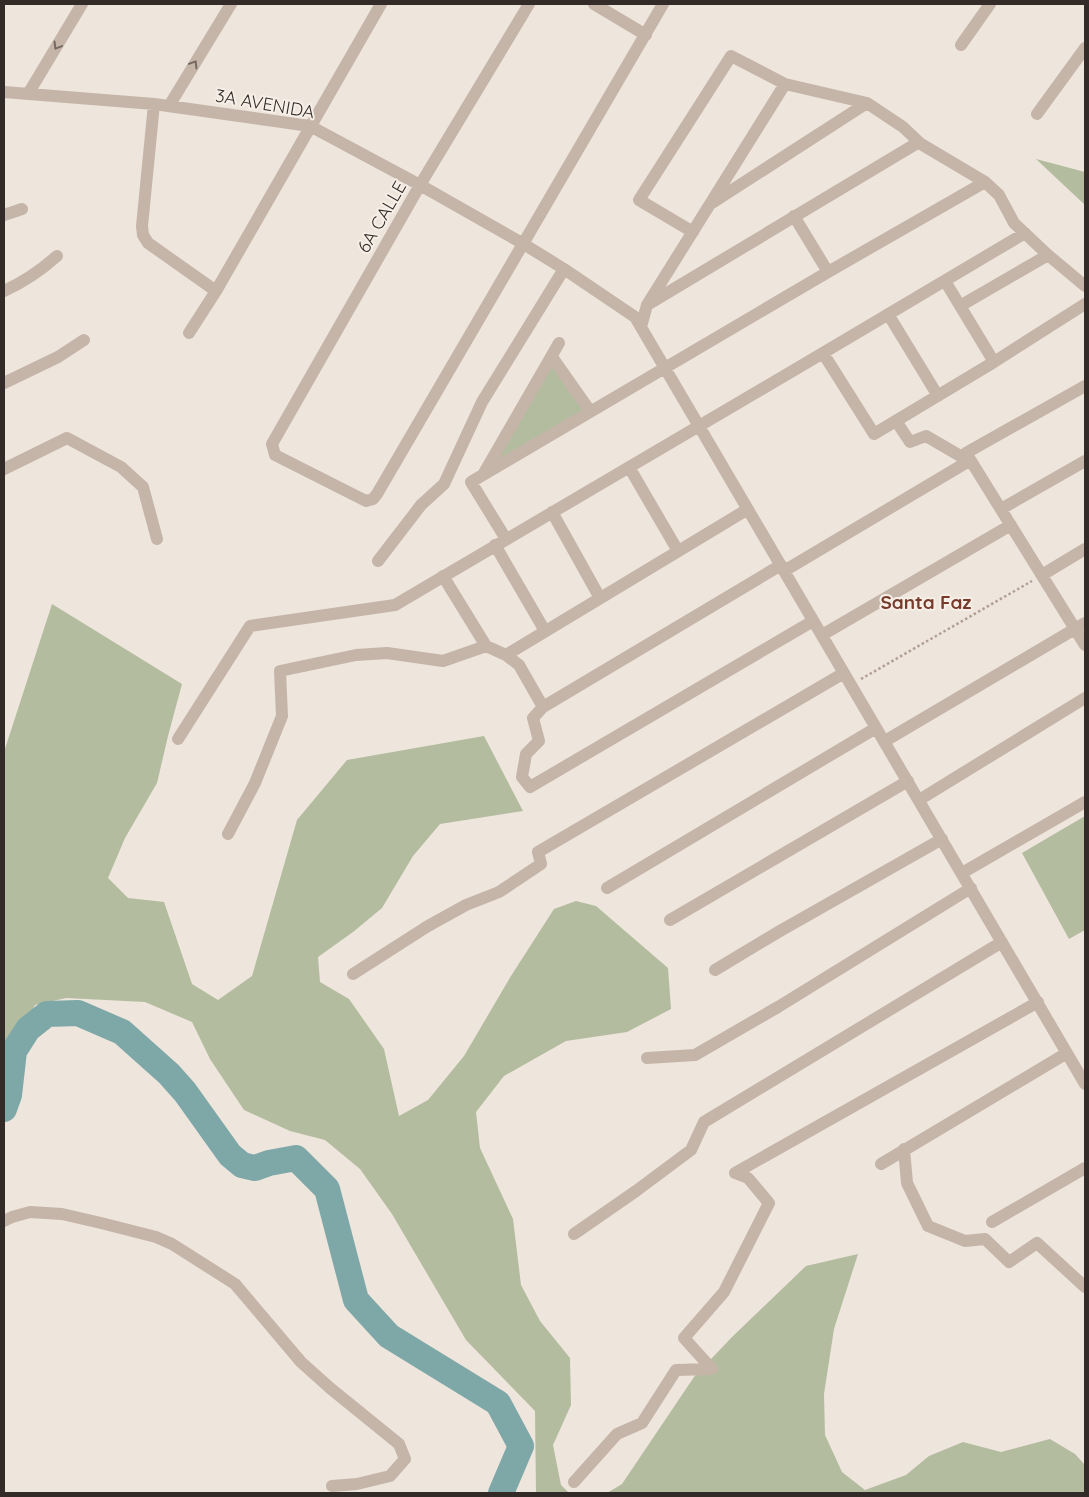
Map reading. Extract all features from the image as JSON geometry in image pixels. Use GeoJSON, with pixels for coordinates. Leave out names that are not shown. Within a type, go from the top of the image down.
{"type":"FeatureCollection","features":[{"type":"Feature","properties":{"kind":"street"},"geometry":{"type":"LineString","coordinates":[[28,94],[82,4]]}},
{"type":"Feature","properties":{"kind":"street"},"geometry":{"type":"LineString","coordinates":[[169,106],[231,4]]}},
{"type":"Feature","properties":{"kind":"street"},"geometry":{"type":"LineString","coordinates":[[189,333],[216,291],[381,4]]}},
{"type":"Feature","properties":{"kind":"street","name":"6A CALLE"},"geometry":{"type":"LineString","coordinates":[[522,243],[373,499],[366,501],[275,455],[272,450],[272,444],[420,185],[529,4]]}},
{"type":"Feature","properties":{"kind":"street"},"geometry":{"type":"LineString","coordinates":[[594,4],[646,35]]}},
{"type":"Feature","properties":{"kind":"street"},"geometry":{"type":"LineString","coordinates":[[522,243],[663,4]]}},
{"type":"Feature","properties":{"kind":"street"},"geometry":{"type":"LineString","coordinates":[[961,45],[990,4]]}},
{"type":"Feature","properties":{"kind":"street"},"geometry":{"type":"LineString","coordinates":[[1037,114],[1085,48]]}},
{"type":"Feature","properties":{"kind":"street"},"geometry":{"type":"LineString","coordinates":[[693,232],[639,200],[731,56],[785,84],[867,103],[903,127],[919,142],[943,159],[986,182],[999,195],[1014,223],[1085,286]]}},
{"type":"Feature","properties":{"kind":"street"},"geometry":{"type":"LineString","coordinates":[[641,327],[647,305],[785,84]]}},
{"type":"Feature","properties":{"kind":"street","name":"3A AVENIDA"},"geometry":{"type":"LineString","coordinates":[[4,92],[154,104],[310,126],[522,243],[635,317],[1067,1053],[1083,1076]]}},
{"type":"Feature","properties":{"kind":"street"},"geometry":{"type":"LineString","coordinates":[[709,205],[867,103]]}},
{"type":"Feature","properties":{"kind":"street"},"geometry":{"type":"LineString","coordinates":[[154,104],[142,226],[143,236],[148,243],[216,291]]}},
{"type":"Feature","properties":{"kind":"street"},"geometry":{"type":"LineString","coordinates":[[647,305],[919,142]]}},
{"type":"Feature","properties":{"kind":"street"},"geometry":{"type":"LineString","coordinates":[[545,631],[471,482],[664,367],[986,182]]}},
{"type":"Feature","properties":{"kind":"street"},"geometry":{"type":"LineString","coordinates":[[4,215],[22,210]]}},
{"type":"Feature","properties":{"kind":"street"},"geometry":{"type":"LineString","coordinates":[[794,216],[828,272]]}},
{"type":"Feature","properties":{"kind":"street"},"geometry":{"type":"LineString","coordinates":[[178,739],[250,626],[395,605],[1024,233]]}},
{"type":"Feature","properties":{"kind":"street"},"geometry":{"type":"LineString","coordinates":[[960,306],[1048,255]]}},
{"type":"Feature","properties":{"kind":"street"},"geometry":{"type":"LineString","coordinates":[[4,291],[42,270],[57,256]]}},
{"type":"Feature","properties":{"kind":"street"},"geometry":{"type":"LineString","coordinates":[[378,561],[421,505],[444,484],[482,402],[564,269]]}},
{"type":"Feature","properties":{"kind":"street"},"geometry":{"type":"LineString","coordinates":[[945,281],[994,362]]}},
{"type":"Feature","properties":{"kind":"street"},"geometry":{"type":"LineString","coordinates":[[823,353],[874,434],[994,362],[1085,304]]}},
{"type":"Feature","properties":{"kind":"street"},"geometry":{"type":"LineString","coordinates":[[888,314],[938,396]]}},
{"type":"Feature","properties":{"kind":"street"},"geometry":{"type":"LineString","coordinates":[[4,383],[58,357],[84,340]]}},
{"type":"Feature","properties":{"kind":"street"},"geometry":{"type":"LineString","coordinates":[[483,476],[559,343]]}},
{"type":"Feature","properties":{"kind":"street"},"geometry":{"type":"LineString","coordinates":[[552,357],[590,411]]}},
{"type":"Feature","properties":{"kind":"street"},"geometry":{"type":"LineString","coordinates":[[1085,386],[966,453],[1042,575],[1080,625],[1085,645]]}},
{"type":"Feature","properties":{"kind":"street"},"geometry":{"type":"LineString","coordinates":[[896,421],[910,442],[926,436],[970,461]]}},
{"type":"Feature","properties":{"kind":"street"},"geometry":{"type":"LineString","coordinates":[[4,469],[67,438],[121,467],[143,487],[157,539]]}},
{"type":"Feature","properties":{"kind":"street"},"geometry":{"type":"LineString","coordinates":[[813,621],[530,787],[522,776],[526,754],[539,742],[533,718],[542,707],[970,461]]}},
{"type":"Feature","properties":{"kind":"street"},"geometry":{"type":"LineString","coordinates":[[1001,509],[1085,461]]}},
{"type":"Feature","properties":{"kind":"street"},"geometry":{"type":"LineString","coordinates":[[629,467],[678,551]]}},
{"type":"Feature","properties":{"kind":"street"},"geometry":{"type":"LineString","coordinates":[[506,655],[748,509]]}},
{"type":"Feature","properties":{"kind":"street"},"geometry":{"type":"LineString","coordinates":[[552,512],[600,598]]}},
{"type":"Feature","properties":{"kind":"street"},"geometry":{"type":"LineString","coordinates":[[822,635],[1010,524]]}},
{"type":"Feature","properties":{"kind":"street"},"geometry":{"type":"LineString","coordinates":[[1042,575],[1085,549]]}},
{"type":"Feature","properties":{"kind":"street"},"geometry":{"type":"LineString","coordinates":[[443,576],[486,646],[506,655],[519,665],[542,707]]}},
{"type":"Feature","properties":{"kind":"street"},"geometry":{"type":"LineString","coordinates":[[884,741],[1080,625]]}},
{"type":"Feature","properties":{"kind":"street"},"geometry":{"type":"LineString","coordinates":[[228,834],[255,783],[282,716],[280,671],[356,655],[387,654],[443,661],[486,646]]}},
{"type":"Feature","properties":{"kind":"street"},"geometry":{"type":"LineString","coordinates":[[353,974],[466,905],[499,892],[541,864],[538,852],[844,673]]}},
{"type":"Feature","properties":{"kind":"street"},"geometry":{"type":"LineString","coordinates":[[919,800],[1085,698]]}},
{"type":"Feature","properties":{"kind":"street"},"geometry":{"type":"LineString","coordinates":[[607,888],[876,728]]}},
{"type":"Feature","properties":{"kind":"street"},"geometry":{"type":"LineString","coordinates":[[670,920],[908,781]]}},
{"type":"Feature","properties":{"kind":"street"},"geometry":{"type":"LineString","coordinates":[[962,873],[1085,802]]}},
{"type":"Feature","properties":{"kind":"street"},"geometry":{"type":"LineString","coordinates":[[715,970],[780,930],[942,838]]}},
{"type":"Feature","properties":{"kind":"street"},"geometry":{"type":"LineString","coordinates":[[647,1058],[695,1055],[778,1007],[971,888]]}},
{"type":"Feature","properties":{"kind":"street"},"geometry":{"type":"LineString","coordinates":[[574,1234],[691,1150],[704,1122],[1002,942]]}},
{"type":"Feature","properties":{"kind":"street"},"geometry":{"type":"LineString","coordinates":[[574,1482],[617,1434],[642,1423],[676,1370],[712,1369],[684,1338],[724,1292],[769,1203],[748,1178],[735,1173],[1038,1002]]}},
{"type":"Feature","properties":{"kind":"street"},"geometry":{"type":"LineString","coordinates":[[881,1164],[1067,1053]]}},
{"type":"Feature","properties":{"kind":"street"},"geometry":{"type":"LineString","coordinates":[[904,1149],[908,1183],[928,1226],[965,1241],[985,1239],[1009,1262],[1037,1243],[1085,1287]]}},
{"type":"Feature","properties":{"kind":"street"},"geometry":{"type":"LineString","coordinates":[[992,1222],[1085,1168]]}},
{"type":"Feature","properties":{"kind":"street"},"geometry":{"type":"LineString","coordinates":[[4,1221],[30,1212],[62,1214],[138,1232],[172,1244],[235,1284],[301,1362],[399,1444],[405,1459],[390,1476],[357,1484],[332,1486]]}},
{"type":"Feature","properties":{"kind":"path"},"geometry":{"type":"LineString","coordinates":[[851,685],[1042,575]]}},
{"type":"Feature","properties":{"kind":"green space"},"geometry":{"type":"Polygon","coordinates":[[[1036,159],[1085,172],[1085,205],[1036,159]]]}},
{"type":"Feature","properties":{"kind":"green space"},"geometry":{"type":"Polygon","coordinates":[[[552,357],[590,411],[483,476],[552,357]]]}},
{"type":"Feature","properties":{"kind":"green space"},"geometry":{"type":"Polygon","coordinates":[[[52,604],[182,684],[157,783],[125,838],[108,878],[128,898],[164,902],[192,984],[218,1000],[252,976],[297,820],[347,760],[484,736],[523,811],[440,824],[413,856],[382,908],[318,957],[320,982],[349,999],[384,1049],[399,1116],[428,1100],[464,1056],[511,976],[554,909],[576,901],[596,906],[668,968],[671,1009],[627,1032],[566,1041],[504,1076],[476,1112],[480,1148],[513,1219],[521,1285],[540,1321],[570,1358],[571,1405],[553,1445],[561,1485],[569,1493],[536,1493],[535,1411],[466,1340],[392,1214],[360,1169],[325,1140],[290,1131],[244,1110],[210,1059],[192,1022],[145,1002],[66,998],[35,1005],[4,1063],[4,752],[52,604]]]}},
{"type":"Feature","properties":{"kind":"green space"},"geometry":{"type":"Polygon","coordinates":[[[1085,816],[1085,930],[1069,939],[1022,853],[1085,816]]]}},
{"type":"Feature","properties":{"kind":"green space"},"geometry":{"type":"Polygon","coordinates":[[[858,1254],[834,1329],[824,1394],[825,1435],[842,1472],[865,1490],[906,1475],[929,1456],[963,1442],[1001,1452],[1050,1439],[1075,1454],[1085,1465],[1085,1493],[607,1493],[622,1484],[694,1377],[732,1337],[806,1266],[858,1254]]]}},
{"type":"Feature","properties":{"kind":"waterway"},"geometry":{"type":"LineString","coordinates":[[4,1109],[9,1095],[14,1051],[28,1029],[47,1014],[78,1013],[122,1032],[169,1074],[185,1092],[230,1155],[242,1165],[255,1168],[269,1163],[296,1158],[327,1189],[356,1300],[389,1336],[498,1403],[521,1446],[501,1493]]}},
{"type":"Feature","properties":{"kind":"district","name":"Santa Faz"},"geometry":{"type":"Point","coordinates":[926,602]}}]}
